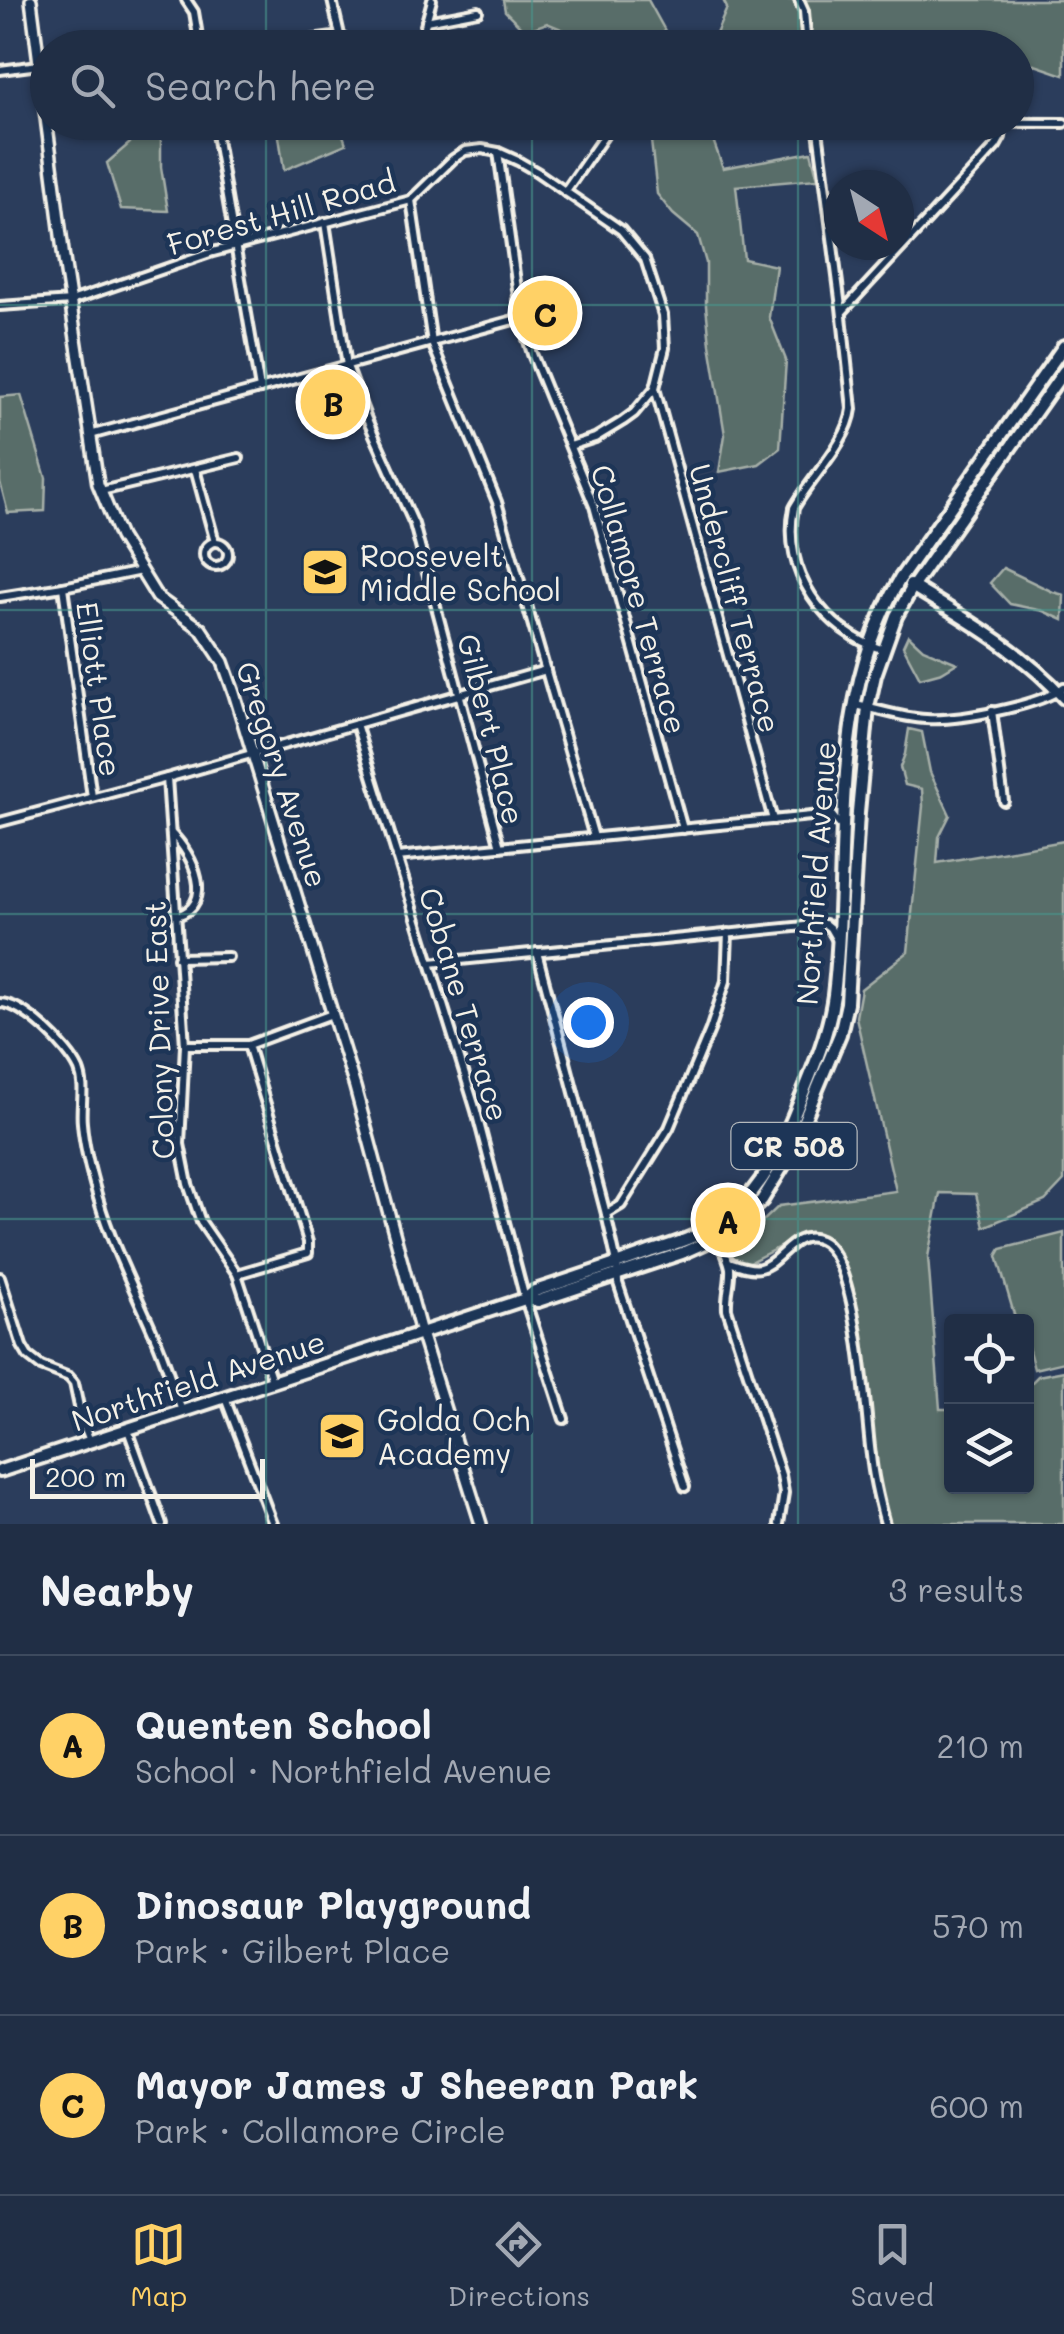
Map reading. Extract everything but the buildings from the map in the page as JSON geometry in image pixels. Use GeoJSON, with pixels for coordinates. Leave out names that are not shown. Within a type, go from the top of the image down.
{"type":"FeatureCollection","features":[{"type":"Feature","properties":{"kind":"main road","name":"Gregory Avenue"},"geometry":{"type":"LineString","coordinates":[[31,0],[35,30]]}},
{"type":"Feature","properties":{"kind":"main road","name":"Gregory Avenue"},"geometry":{"type":"LineString","coordinates":[[49,140],[101,491],[120,537],[157,597],[201,628],[223,662],[355,1087],[422,1333],[481,1524]]}},
{"type":"Feature","properties":{"kind":"main road","name":"Northfield Avenue"},"geometry":{"type":"LineString","coordinates":[[0,1471],[525,1299],[538,1301],[617,1269],[682,1253],[748,1214],[773,1184],[789,1156],[830,1062],[847,1003],[844,833],[852,813],[847,755],[869,646],[884,607],[900,580],[1064,346]]}},
{"type":"Feature","properties":{"kind":"main road","name":"Northfield Avenue"},"geometry":{"type":"LineString","coordinates":[[715,1232],[754,1193],[776,1159],[821,1050],[834,995],[838,942],[846,922],[852,813],[868,708],[896,616],[912,586],[1064,371]]}},
{"type":"Feature","properties":{"kind":"main road"},"geometry":{"type":"LineString","coordinates":[[900,580],[970,622],[1062,692]]}},
{"type":"Feature","properties":{"kind":"street"},"geometry":{"type":"LineString","coordinates":[[186,0],[194,12],[197,30]]}},
{"type":"Feature","properties":{"kind":"street"},"geometry":{"type":"LineString","coordinates":[[332,0],[340,30]]}},
{"type":"Feature","properties":{"kind":"street"},"geometry":{"type":"LineString","coordinates":[[423,30],[432,0]]}},
{"type":"Feature","properties":{"kind":"street"},"geometry":{"type":"LineString","coordinates":[[799,0],[806,30]]}},
{"type":"Feature","properties":{"kind":"street"},"geometry":{"type":"LineString","coordinates":[[426,21],[478,11]]}},
{"type":"Feature","properties":{"kind":"street"},"geometry":{"type":"LineString","coordinates":[[0,70],[30,67]]}},
{"type":"Feature","properties":{"kind":"street"},"geometry":{"type":"LineString","coordinates":[[1034,123],[1064,123]]}},
{"type":"Feature","properties":{"kind":"street"},"geometry":{"type":"LineString","coordinates":[[217,140],[260,389]]}},
{"type":"Feature","properties":{"kind":"street"},"geometry":{"type":"LineString","coordinates":[[565,192],[601,140]]}},
{"type":"Feature","properties":{"kind":"street"},"geometry":{"type":"LineString","coordinates":[[819,140],[852,409],[850,421],[794,508],[794,552],[801,579],[814,602],[854,636],[884,650]]}},
{"type":"Feature","properties":{"kind":"street"},"geometry":{"type":"LineString","coordinates":[[842,312],[999,140]]}},
{"type":"Feature","properties":{"kind":"street","name":"Forest Hill Road"},"geometry":{"type":"LineString","coordinates":[[0,306],[70,300],[236,246],[411,200],[465,151],[498,152]]}},
{"type":"Feature","properties":{"kind":"street"},"geometry":{"type":"LineString","coordinates":[[498,152],[518,160],[622,230],[645,259],[663,315],[666,348],[656,388],[623,421],[595,438],[570,446]]}},
{"type":"Feature","properties":{"kind":"street","name":"Collamore Terrace"},"geometry":{"type":"LineString","coordinates":[[498,152],[521,318],[594,506],[682,829]]}},
{"type":"Feature","properties":{"kind":"street"},"geometry":{"type":"LineString","coordinates":[[411,200],[432,343],[497,502],[594,837]]}},
{"type":"Feature","properties":{"kind":"street","name":"Gilbert Place"},"geometry":{"type":"LineString","coordinates":[[325,222],[347,366],[414,524],[500,846]]}},
{"type":"Feature","properties":{"kind":"street"},"geometry":{"type":"LineString","coordinates":[[517,300],[557,292],[567,297],[573,308],[571,320],[562,328],[528,339]]}},
{"type":"Feature","properties":{"kind":"street"},"geometry":{"type":"LineString","coordinates":[[90,436],[521,318]]}},
{"type":"Feature","properties":{"kind":"street","name":"Undercliff Terrace"},"geometry":{"type":"LineString","coordinates":[[656,388],[773,820]]}},
{"type":"Feature","properties":{"kind":"street"},"geometry":{"type":"LineString","coordinates":[[101,491],[240,458]]}},
{"type":"Feature","properties":{"kind":"street"},"geometry":{"type":"LineString","coordinates":[[194,469],[215,542]]}},
{"type":"Feature","properties":{"kind":"street"},"geometry":{"type":"LineString","coordinates":[[0,596],[142,572]]}},
{"type":"Feature","properties":{"kind":"street","name":"Elliott Place"},"geometry":{"type":"LineString","coordinates":[[63,588],[92,797]]}},
{"type":"Feature","properties":{"kind":"street"},"geometry":{"type":"LineString","coordinates":[[0,822],[546,670]]}},
{"type":"Feature","properties":{"kind":"street"},"geometry":{"type":"LineString","coordinates":[[855,705],[925,719],[992,711],[1062,692]]}},
{"type":"Feature","properties":{"kind":"street"},"geometry":{"type":"LineString","coordinates":[[992,711],[1004,801]]}},
{"type":"Feature","properties":{"kind":"street","name":"Cobane Terrace"},"geometry":{"type":"LineString","coordinates":[[356,724],[476,1111],[525,1299],[564,1419]]}},
{"type":"Feature","properties":{"kind":"street","name":"Colony Drive East"},"geometry":{"type":"LineString","coordinates":[[167,778],[184,1045],[180,1144],[201,1222],[237,1274],[273,1382]]}},
{"type":"Feature","properties":{"kind":"street"},"geometry":{"type":"LineString","coordinates":[[397,857],[831,814],[844,833]]}},
{"type":"Feature","properties":{"kind":"street"},"geometry":{"type":"LineString","coordinates":[[171,833],[183,844],[200,888],[198,901],[189,912],[177,916]]}},
{"type":"Feature","properties":{"kind":"street"},"geometry":{"type":"LineString","coordinates":[[430,962],[824,924],[838,942]]}},
{"type":"Feature","properties":{"kind":"street"},"geometry":{"type":"LineString","coordinates":[[606,1214],[621,1205],[668,1128],[710,1030],[726,981],[728,933]]}},
{"type":"Feature","properties":{"kind":"street"},"geometry":{"type":"LineString","coordinates":[[537,952],[606,1214],[618,1283],[685,1487]]}},
{"type":"Feature","properties":{"kind":"street"},"geometry":{"type":"LineString","coordinates":[[178,958],[228,957]]}},
{"type":"Feature","properties":{"kind":"street"},"geometry":{"type":"LineString","coordinates":[[0,1003],[6,1002],[31,1017],[53,1036],[78,1069],[82,1085],[81,1122],[98,1198],[121,1264],[158,1342],[182,1412]]}},
{"type":"Feature","properties":{"kind":"street"},"geometry":{"type":"LineString","coordinates":[[184,1045],[248,1044],[332,1014]]}},
{"type":"Feature","properties":{"kind":"street"},"geometry":{"type":"LineString","coordinates":[[237,1274],[308,1253],[308,1242],[248,1044]]}},
{"type":"Feature","properties":{"kind":"street"},"geometry":{"type":"LineString","coordinates":[[715,1232],[729,1262],[727,1309],[781,1475],[784,1493],[779,1524]]}},
{"type":"Feature","properties":{"kind":"street"},"geometry":{"type":"LineString","coordinates":[[729,1262],[761,1268],[790,1245],[808,1238],[822,1242],[835,1255],[846,1284],[864,1372],[871,1457],[884,1524]]}},
{"type":"Feature","properties":{"kind":"street"},"geometry":{"type":"LineString","coordinates":[[0,1277],[22,1346],[40,1366],[74,1383],[82,1422],[91,1442]]}},
{"type":"Feature","properties":{"kind":"street"},"geometry":{"type":"LineString","coordinates":[[225,1398],[273,1524]]}},
{"type":"Feature","properties":{"kind":"street"},"geometry":{"type":"LineString","coordinates":[[128,1430],[162,1524]]}},
{"type":"Feature","properties":{"kind":"green space"},"geometry":{"type":"Polygon","coordinates":[[[503,0],[648,0],[665,30],[564,30],[547,23],[524,30],[505,11],[503,0]]]}},
{"type":"Feature","properties":{"kind":"green space"},"geometry":{"type":"Polygon","coordinates":[[[723,0],[1064,0],[1064,75],[1034,65],[1034,30],[718,30],[727,8],[723,0]]]}},
{"type":"Feature","properties":{"kind":"green space"},"geometry":{"type":"Polygon","coordinates":[[[129,140],[161,140],[168,211],[121,209],[107,163],[129,140]]]}},
{"type":"Feature","properties":{"kind":"green space"},"geometry":{"type":"Polygon","coordinates":[[[280,140],[345,140],[346,144],[284,170],[280,140]]]}},
{"type":"Feature","properties":{"kind":"green space"},"geometry":{"type":"Polygon","coordinates":[[[651,140],[713,140],[723,168],[811,152],[818,179],[736,186],[744,259],[776,266],[769,317],[786,360],[780,448],[759,464],[719,472],[725,435],[710,344],[706,263],[698,235],[657,194],[651,140]]]}},
{"type":"Feature","properties":{"kind":"green space"},"geometry":{"type":"Polygon","coordinates":[[[550,296],[564,302],[564,316],[550,325],[529,329],[522,306],[550,296]]]}},
{"type":"Feature","properties":{"kind":"green space"},"geometry":{"type":"Polygon","coordinates":[[[341,381],[358,424],[337,430],[333,417],[324,418],[312,388],[341,381]]]}},
{"type":"Feature","properties":{"kind":"green space"},"geometry":{"type":"Polygon","coordinates":[[[21,395],[46,478],[45,511],[8,513],[0,482],[0,397],[21,395]]]}},
{"type":"Feature","properties":{"kind":"green space"},"geometry":{"type":"Polygon","coordinates":[[[1003,568],[1064,595],[1063,620],[1010,604],[990,583],[1003,568]]]}},
{"type":"Feature","properties":{"kind":"green space"},"geometry":{"type":"Polygon","coordinates":[[[908,635],[923,649],[957,663],[920,678],[903,646],[908,635]]]}},
{"type":"Feature","properties":{"kind":"green space"},"geometry":{"type":"Polygon","coordinates":[[[909,729],[922,732],[930,772],[950,815],[939,837],[937,863],[1064,841],[1064,1181],[1045,1201],[984,1227],[976,1194],[940,1193],[928,1257],[940,1409],[944,1409],[944,1494],[1034,1494],[1034,1380],[1064,1371],[1064,1524],[883,1524],[841,1254],[818,1233],[805,1234],[742,1266],[727,1250],[740,1243],[779,1206],[896,1191],[856,1017],[861,989],[908,952],[923,806],[922,789],[905,785],[900,767],[909,729]]]}},
{"type":"Feature","properties":{"kind":"green space"},"geometry":{"type":"Polygon","coordinates":[[[1064,1233],[1064,1362],[1034,1369],[1034,1314],[1014,1314],[997,1256],[1001,1249],[1064,1233]]]}},
{"type":"Feature","properties":{"kind":"place","name":"Mayor James J Sheeran Park"},"geometry":{"type":"Point","coordinates":[545,313]}},
{"type":"Feature","properties":{"kind":"place","name":"Dinosaur Playground"},"geometry":{"type":"Point","coordinates":[333,402]}},
{"type":"Feature","properties":{"kind":"place","name":"Roosevelt Middle School"},"geometry":{"type":"Point","coordinates":[325,572]}},
{"type":"Feature","properties":{"kind":"place","name":"Quenten School"},"geometry":{"type":"Point","coordinates":[728,1220]}},
{"type":"Feature","properties":{"kind":"place","name":"Golda Och Academy"},"geometry":{"type":"Point","coordinates":[342,1436]}}]}
